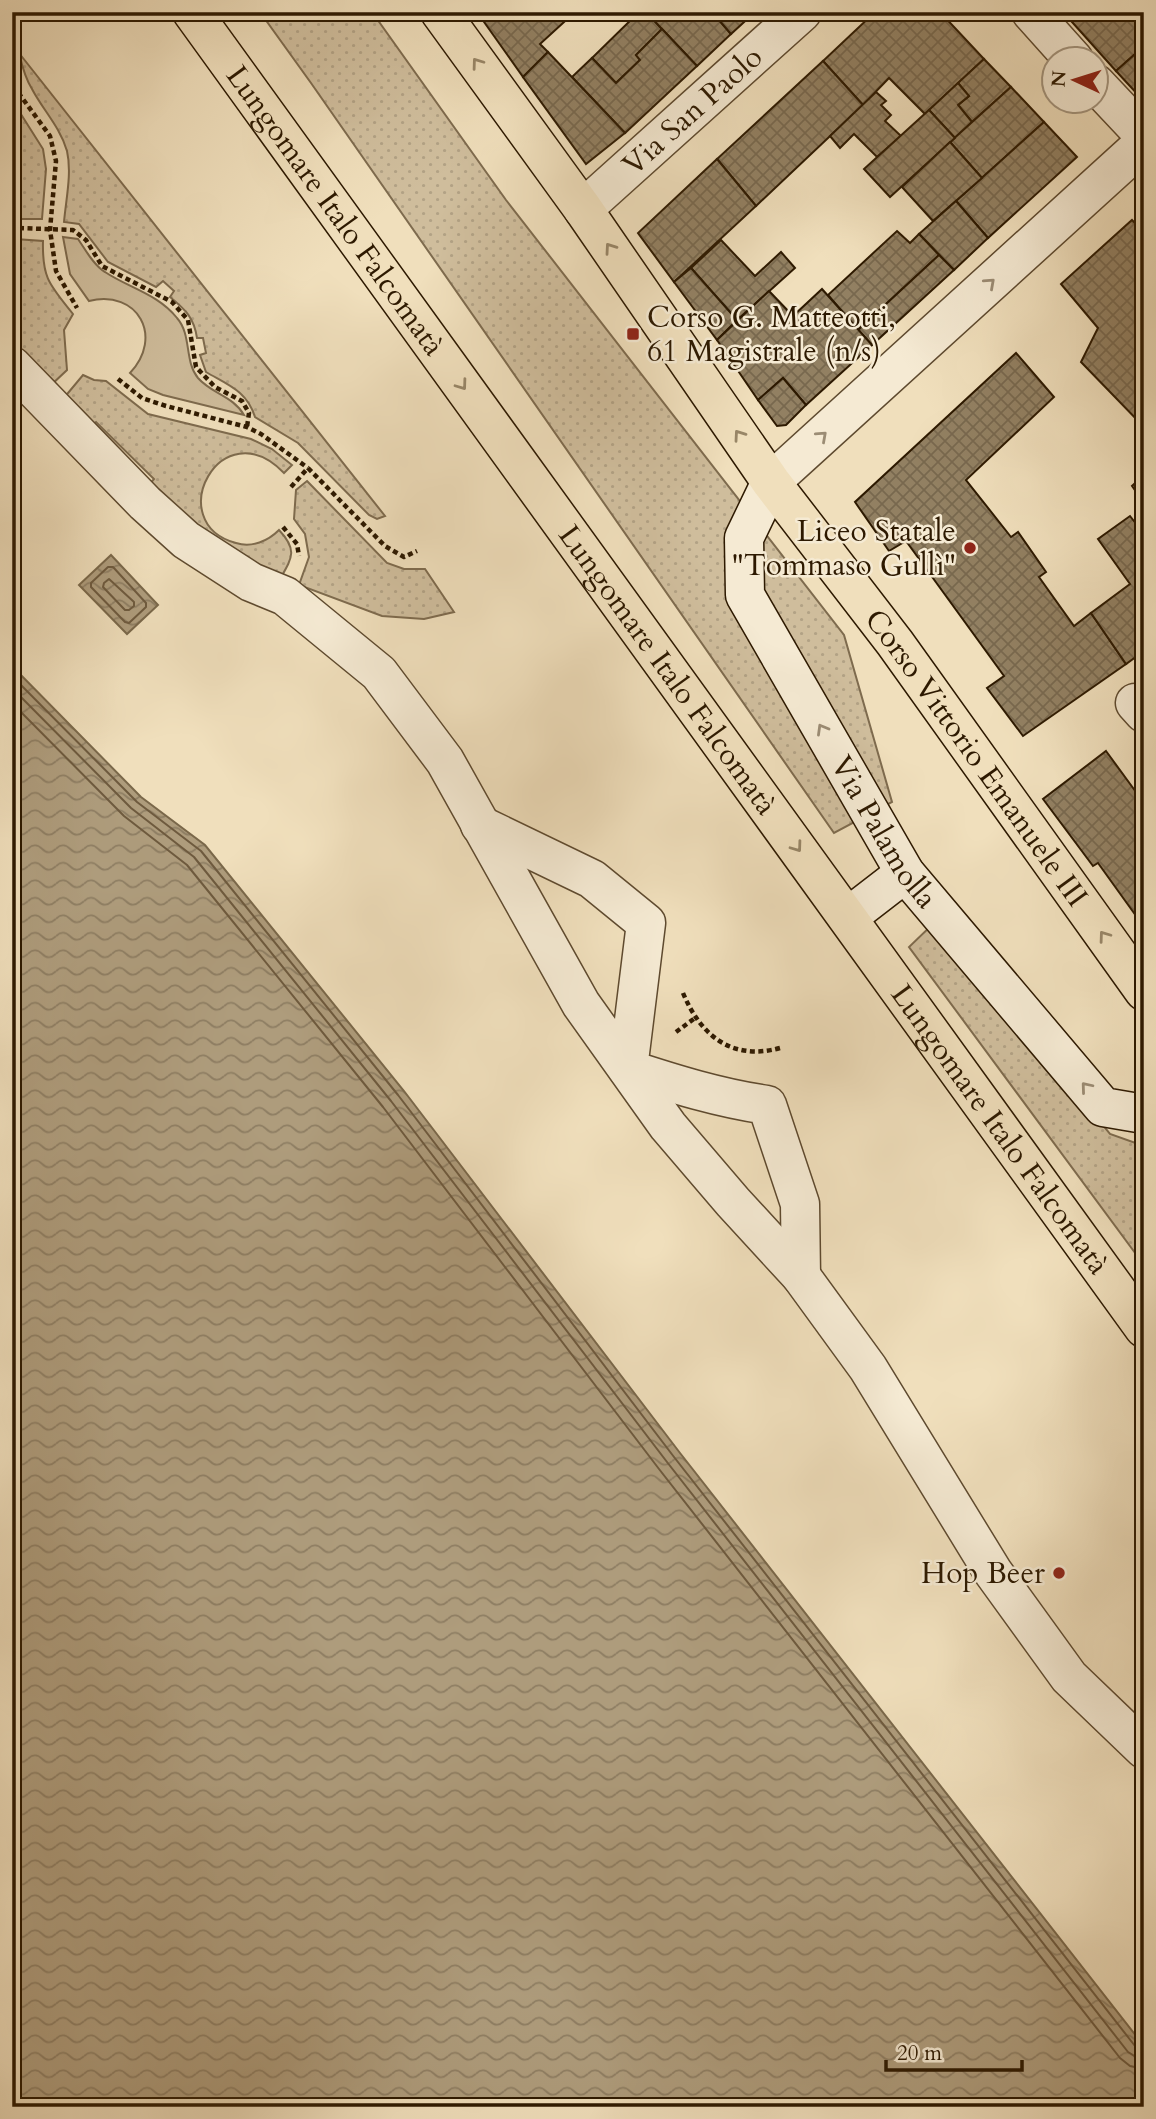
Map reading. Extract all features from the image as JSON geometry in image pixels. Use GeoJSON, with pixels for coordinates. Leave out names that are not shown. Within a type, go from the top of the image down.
{"type":"FeatureCollection","features":[{"type":"Feature","properties":{"kind":"main road","name":"Lungomare Italo Falcomatà"},"geometry":{"type":"LineString","coordinates":[[192,12],[1144,1328]]}},
{"type":"Feature","properties":{"kind":"main road","name":"Corso Vittorio Emanuele III"},"geometry":{"type":"LineString","coordinates":[[440,12],[583,209],[771,482],[895,643],[1144,991]]}},
{"type":"Feature","properties":{"kind":"street","name":"Via San Paolo"},"geometry":{"type":"LineString","coordinates":[[583,209],[802,12]]}},
{"type":"Feature","properties":{"kind":"street"},"geometry":{"type":"LineString","coordinates":[[1031,12],[1061,46]]}},
{"type":"Feature","properties":{"kind":"street"},"geometry":{"type":"LineString","coordinates":[[1110,98],[1144,135]]}},
{"type":"Feature","properties":{"kind":"street"},"geometry":{"type":"LineString","coordinates":[[771,482],[1144,143]]}},
{"type":"Feature","properties":{"kind":"street"},"geometry":{"type":"LineString","coordinates":[[12,366],[145,503],[186,540],[251,582],[285,596],[379,673],[445,761],[581,1004],[668,1126],[801,1276],[868,1368],[1000,1583],[1069,1677],[1144,1749]]}},
{"type":"Feature","properties":{"kind":"street","name":"Via Palamolla"},"geometry":{"type":"LineString","coordinates":[[771,482],[744,538],[745,595],[905,873],[1103,1107],[1144,1114]]}},
{"type":"Feature","properties":{"kind":"street"},"geometry":{"type":"LineString","coordinates":[[480,825],[592,879],[646,923],[628,1069]]}},
{"type":"Feature","properties":{"kind":"street"},"geometry":{"type":"LineString","coordinates":[[848,917],[905,873]]}},
{"type":"Feature","properties":{"kind":"street"},"geometry":{"type":"LineString","coordinates":[[628,1069],[696,1091],[767,1105],[800,1203],[801,1276]]}},
{"type":"Feature","properties":{"kind":"path"},"geometry":{"type":"LineString","coordinates":[[12,68],[20,95],[50,136],[57,161],[50,230],[56,271],[77,308]]}},
{"type":"Feature","properties":{"kind":"path"},"geometry":{"type":"LineString","coordinates":[[19,228],[73,230],[86,240],[102,266],[172,302],[188,320],[196,367],[215,387],[242,401],[249,413],[247,427]]}},
{"type":"Feature","properties":{"kind":"path"},"geometry":{"type":"LineString","coordinates":[[118,379],[142,398],[166,407],[247,427],[261,434],[308,468],[385,546],[404,557],[417,551]]}},
{"type":"Feature","properties":{"kind":"path"},"geometry":{"type":"LineString","coordinates":[[291,487],[308,468]]}},
{"type":"Feature","properties":{"kind":"path"},"geometry":{"type":"LineString","coordinates":[[695,1018],[716,1039],[733,1049],[758,1052],[780,1048]]}},
{"type":"Feature","properties":{"kind":"shaded area"},"geometry":{"type":"Polygon","coordinates":[[[260,12],[372,12],[506,200],[844,635],[892,802],[834,833],[260,12]]]}},
{"type":"Feature","properties":{"kind":"shaded area"},"geometry":{"type":"Polygon","coordinates":[[[19,53],[385,516],[377,519],[369,515],[298,443],[255,417],[242,395],[206,372],[200,355],[206,353],[203,338],[197,338],[188,315],[170,297],[174,291],[163,281],[156,287],[108,262],[79,224],[64,222],[69,177],[67,151],[60,134],[27,81],[19,53]]]}},
{"type":"Feature","properties":{"kind":"shaded area"},"geometry":{"type":"Polygon","coordinates":[[[12,100],[43,149],[46,169],[42,219],[19,219],[16,200],[12,194],[12,100]]]}},
{"type":"Feature","properties":{"kind":"shaded area"},"geometry":{"type":"Polygon","coordinates":[[[63,237],[78,239],[101,269],[152,297],[169,310],[185,332],[191,364],[198,378],[234,403],[244,415],[163,395],[148,389],[130,373],[140,359],[145,345],[145,331],[141,319],[121,302],[106,299],[89,301],[70,274],[63,237]]]}},
{"type":"Feature","properties":{"kind":"shaded area"},"geometry":{"type":"Polygon","coordinates":[[[15,239],[43,241],[44,264],[49,281],[73,314],[64,330],[67,370],[50,386],[13,349],[17,340],[12,335],[12,242],[15,239]]]}},
{"type":"Feature","properties":{"kind":"shaded area"},"geometry":{"type":"Polygon","coordinates":[[[83,375],[106,381],[148,414],[251,439],[272,449],[292,465],[284,473],[261,457],[239,454],[221,461],[208,476],[202,495],[203,514],[214,532],[236,543],[248,545],[259,542],[279,530],[291,549],[290,560],[280,579],[188,528],[148,486],[154,479],[96,422],[90,427],[63,399],[83,375]]]}},
{"type":"Feature","properties":{"kind":"shaded area"},"geometry":{"type":"Polygon","coordinates":[[[307,481],[387,563],[404,569],[425,569],[454,612],[424,619],[382,616],[299,585],[309,557],[305,534],[294,519],[296,490],[307,481]]]}},
{"type":"Feature","properties":{"kind":"shaded area"},"geometry":{"type":"Polygon","coordinates":[[[936,921],[1110,1134],[1144,1146],[1144,1265],[909,947],[936,921]]]}},
{"type":"Feature","properties":{"kind":"water"},"geometry":{"type":"Polygon","coordinates":[[[111,555],[158,605],[127,634],[79,585],[111,555]]]}},
{"type":"Feature","properties":{"kind":"water"},"geometry":{"type":"Polygon","coordinates":[[[12,666],[141,797],[205,845],[404,1091],[680,1453],[1144,2046],[1144,2107],[12,2107],[12,666]]]}},
{"type":"Feature","properties":{"kind":"building"},"geometry":{"type":"Polygon","coordinates":[[[477,12],[575,12],[540,44],[548,52],[523,77],[477,12]]]}},
{"type":"Feature","properties":{"kind":"building"},"geometry":{"type":"Polygon","coordinates":[[[639,12],[646,12],[662,29],[636,55],[640,60],[616,83],[592,58],[639,12]]]}},
{"type":"Feature","properties":{"kind":"building"},"geometry":{"type":"Polygon","coordinates":[[[646,12],[712,12],[731,34],[697,66],[646,12]]]}},
{"type":"Feature","properties":{"kind":"building"},"geometry":{"type":"Polygon","coordinates":[[[712,12],[755,12],[731,34],[712,12]]]}},
{"type":"Feature","properties":{"kind":"building"},"geometry":{"type":"Polygon","coordinates":[[[875,12],[940,12],[984,59],[925,114],[889,78],[863,105],[823,61],[875,12]]]}},
{"type":"Feature","properties":{"kind":"building"},"geometry":{"type":"Polygon","coordinates":[[[1063,12],[1136,12],[1144,20],[1144,46],[1116,71],[1110,64],[1110,46],[1094,46],[1063,12]]]}},
{"type":"Feature","properties":{"kind":"building"},"geometry":{"type":"Polygon","coordinates":[[[662,29],[697,66],[625,133],[572,77],[592,58],[616,83],[640,60],[636,55],[662,29]]]}},
{"type":"Feature","properties":{"kind":"building"},"geometry":{"type":"Polygon","coordinates":[[[1144,46],[1144,95],[1141,98],[1116,71],[1144,46]]]}},
{"type":"Feature","properties":{"kind":"building"},"geometry":{"type":"Polygon","coordinates":[[[548,52],[625,133],[586,164],[523,77],[548,52]]]}},
{"type":"Feature","properties":{"kind":"building"},"geometry":{"type":"Polygon","coordinates":[[[984,59],[1011,87],[972,122],[958,105],[969,96],[958,83],[984,59]]]}},
{"type":"Feature","properties":{"kind":"building"},"geometry":{"type":"Polygon","coordinates":[[[823,61],[863,105],[756,206],[717,159],[823,61]]]}},
{"type":"Feature","properties":{"kind":"building"},"geometry":{"type":"Polygon","coordinates":[[[958,83],[969,96],[958,105],[972,122],[955,138],[929,110],[958,83]]]}},
{"type":"Feature","properties":{"kind":"building"},"geometry":{"type":"Polygon","coordinates":[[[1011,87],[1044,122],[982,178],[950,142],[1011,87]]]}},
{"type":"Feature","properties":{"kind":"building"},"geometry":{"type":"Polygon","coordinates":[[[876,92],[886,101],[881,105],[891,115],[885,121],[901,136],[877,157],[854,134],[840,148],[830,136],[876,92]]]}},
{"type":"Feature","properties":{"kind":"building"},"geometry":{"type":"Polygon","coordinates":[[[929,110],[955,138],[890,197],[864,169],[929,110]]]}},
{"type":"Feature","properties":{"kind":"building"},"geometry":{"type":"Polygon","coordinates":[[[1044,122],[1077,157],[988,238],[956,201],[1044,122]]]}},
{"type":"Feature","properties":{"kind":"building"},"geometry":{"type":"Polygon","coordinates":[[[950,142],[982,178],[933,221],[902,187],[950,142]]]}},
{"type":"Feature","properties":{"kind":"building"},"geometry":{"type":"Polygon","coordinates":[[[717,159],[756,206],[674,282],[638,233],[717,159]]]}},
{"type":"Feature","properties":{"kind":"building"},"geometry":{"type":"Polygon","coordinates":[[[956,201],[988,238],[954,270],[919,234],[956,201]]]}},
{"type":"Feature","properties":{"kind":"building"},"geometry":{"type":"Polygon","coordinates":[[[1132,220],[1144,232],[1144,427],[1081,362],[1098,328],[1061,284],[1132,220]]]}},
{"type":"Feature","properties":{"kind":"building"},"geometry":{"type":"Polygon","coordinates":[[[897,231],[910,243],[919,234],[939,255],[858,330],[828,295],[897,231]]]}},
{"type":"Feature","properties":{"kind":"building"},"geometry":{"type":"Polygon","coordinates":[[[721,240],[755,276],[781,252],[795,268],[737,320],[691,268],[721,240]]]}},
{"type":"Feature","properties":{"kind":"building"},"geometry":{"type":"Polygon","coordinates":[[[939,255],[954,270],[872,345],[858,330],[939,255]]]}},
{"type":"Feature","properties":{"kind":"building"},"geometry":{"type":"Polygon","coordinates":[[[691,268],[737,320],[717,340],[674,282],[691,268]]]}},
{"type":"Feature","properties":{"kind":"building"},"geometry":{"type":"Polygon","coordinates":[[[822,289],[872,345],[806,405],[783,378],[758,400],[717,340],[769,291],[793,316],[822,289]]]}},
{"type":"Feature","properties":{"kind":"building","name":"Liceo Statale \"Tommaso Gullì\""},"geometry":{"type":"Polygon","coordinates":[[[1016,353],[1054,397],[966,480],[1011,537],[1018,532],[1046,572],[1039,577],[1074,626],[1091,613],[1126,664],[1023,736],[987,688],[1004,676],[906,541],[889,551],[855,502],[1016,353]]]}},
{"type":"Feature","properties":{"kind":"building"},"geometry":{"type":"Polygon","coordinates":[[[783,378],[806,405],[786,425],[777,426],[758,400],[783,378]]]}},
{"type":"Feature","properties":{"kind":"building"},"geometry":{"type":"Polygon","coordinates":[[[1144,475],[1144,503],[1132,486],[1144,475]]]}},
{"type":"Feature","properties":{"kind":"building"},"geometry":{"type":"Polygon","coordinates":[[[1130,516],[1144,534],[1144,651],[1126,664],[1091,613],[1130,584],[1098,539],[1130,516]]]}},
{"type":"Feature","properties":{"kind":"building"},"geometry":{"type":"Polygon","coordinates":[[[1106,751],[1144,803],[1144,927],[1098,863],[1093,866],[1043,799],[1106,751]]]}},
{"type":"Feature","properties":{"kind":"place","name":"Corso G. Matteotti, 61 Magistrale (n/s)"},"geometry":{"type":"Point","coordinates":[633,334]}},
{"type":"Feature","properties":{"kind":"place","name":"Liceo Statale \"Tommaso Gullì\""},"geometry":{"type":"Point","coordinates":[970,548]}},
{"type":"Feature","properties":{"kind":"place","name":"Hop Beer"},"geometry":{"type":"Point","coordinates":[1059,1573]}}]}
